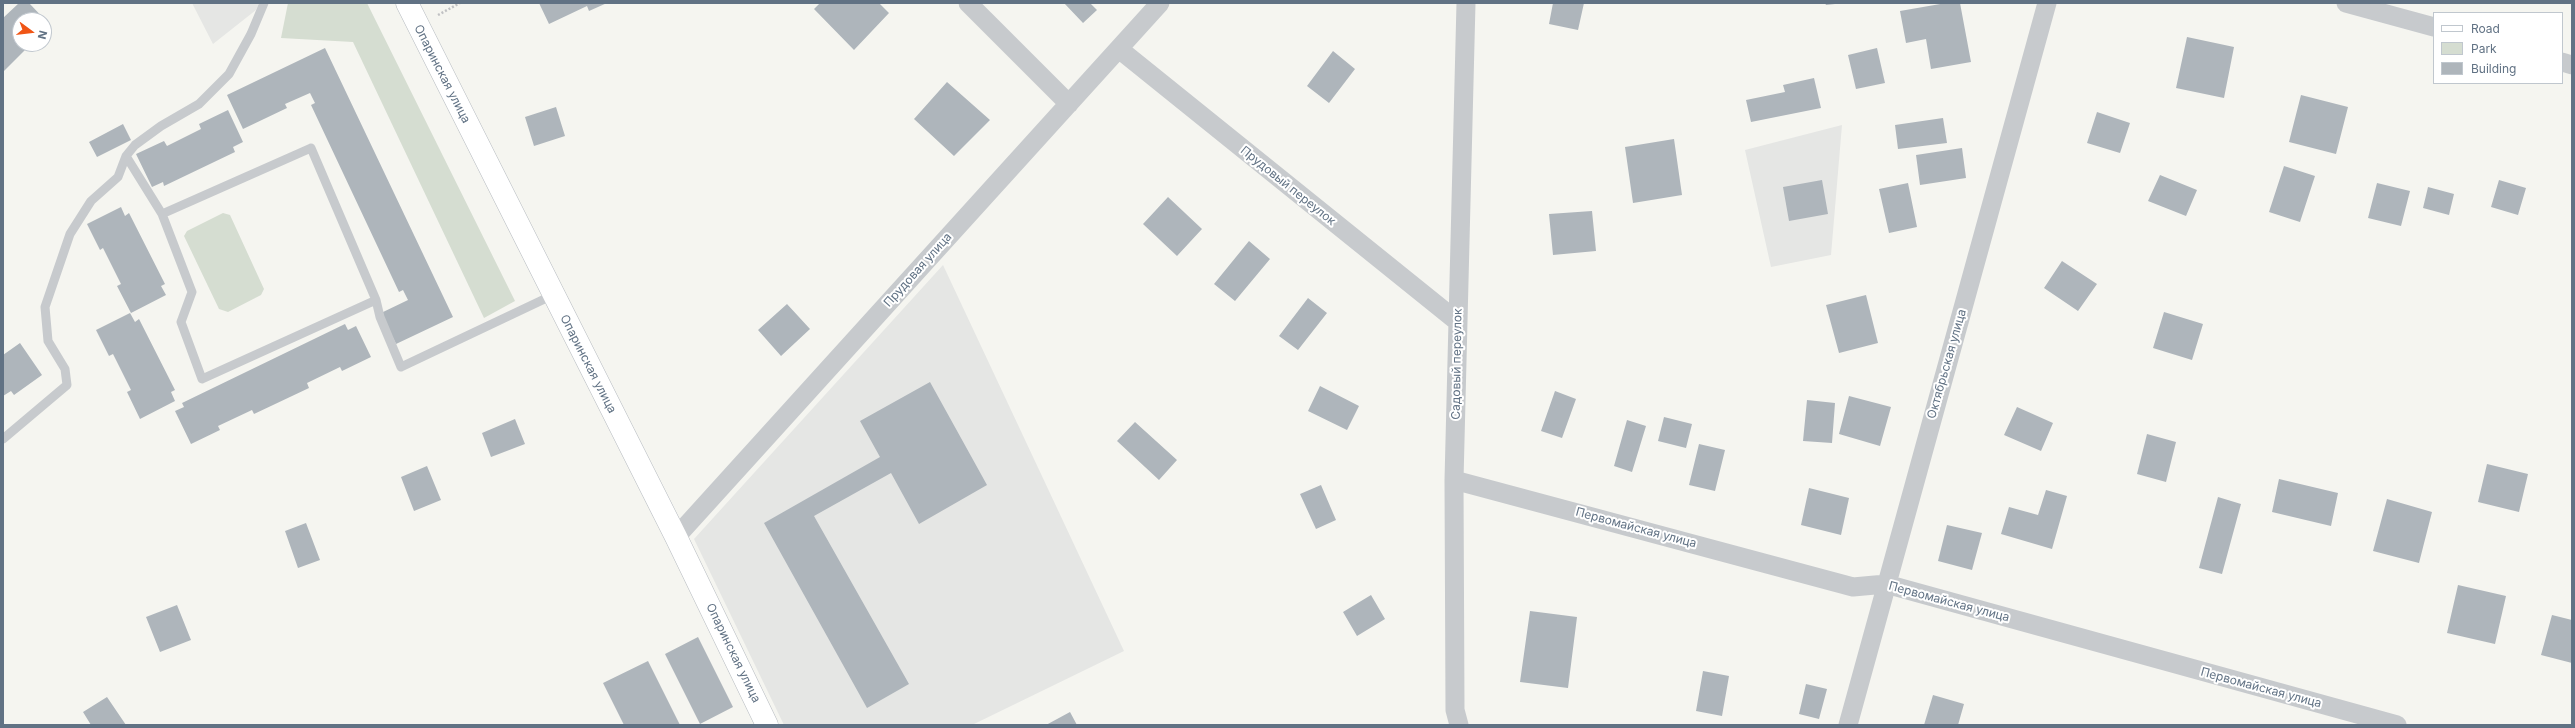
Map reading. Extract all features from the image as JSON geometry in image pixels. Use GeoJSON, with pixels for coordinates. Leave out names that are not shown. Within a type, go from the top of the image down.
{"type":"FeatureCollection","features":[{"type":"Feature","properties":{"kind":"main road","name":"Опаринская улица"},"geometry":{"type":"LineString","coordinates":[[407,3],[676,537],[767,725]]}},
{"type":"Feature","properties":{"kind":"street"},"geometry":{"type":"LineString","coordinates":[[968,3],[1069,104]]}},
{"type":"Feature","properties":{"kind":"street","name":"Прудовая улица"},"geometry":{"type":"LineString","coordinates":[[676,537],[1160,3]]}},
{"type":"Feature","properties":{"kind":"street","name":"Садовый переулок"},"geometry":{"type":"LineString","coordinates":[[1459,725],[1455,710],[1454,480],[1466,3]]}},
{"type":"Feature","properties":{"kind":"street","name":"Октябрьская улица"},"geometry":{"type":"LineString","coordinates":[[1848,725],[2047,3]]}},
{"type":"Feature","properties":{"kind":"street"},"geometry":{"type":"LineString","coordinates":[[2346,3],[2433,27]]}},
{"type":"Feature","properties":{"kind":"street","name":"Прудовый переулок"},"geometry":{"type":"LineString","coordinates":[[1119,49],[1458,322]]}},
{"type":"Feature","properties":{"kind":"street","name":"Первомайская улица"},"geometry":{"type":"LineString","coordinates":[[1454,480],[1853,587],[1886,584],[2397,725]]}},
{"type":"Feature","properties":{"kind":"lane"},"geometry":{"type":"LineString","coordinates":[[3,439],[67,385],[65,370],[48,341],[45,307],[70,234],[91,201],[118,177],[126,156],[135,145],[161,126],[199,104],[229,74],[251,34],[264,3]]}},
{"type":"Feature","properties":{"kind":"lane"},"geometry":{"type":"LineString","coordinates":[[162,214],[311,148],[376,300],[380,317],[401,367],[553,295]]}},
{"type":"Feature","properties":{"kind":"lane"},"geometry":{"type":"LineString","coordinates":[[126,156],[162,214],[192,292],[181,322],[202,379],[376,300]]}},
{"type":"Feature","properties":{"kind":"path"},"geometry":{"type":"LineString","coordinates":[[418,26],[460,3]]}},
{"type":"Feature","properties":{"kind":"shaded area"},"geometry":{"type":"Polygon","coordinates":[[[192,3],[259,3],[256,10],[213,44],[192,3]]]}},
{"type":"Feature","properties":{"kind":"shaded area"},"geometry":{"type":"Polygon","coordinates":[[[1842,125],[1831,255],[1771,267],[1745,150],[1842,125]]]}},
{"type":"Feature","properties":{"kind":"shaded area"},"geometry":{"type":"Polygon","coordinates":[[[943,265],[1124,651],[972,725],[784,725],[694,539],[943,265]]]}},
{"type":"Feature","properties":{"kind":"green space"},"geometry":{"type":"Polygon","coordinates":[[[288,3],[367,3],[515,301],[484,318],[353,42],[281,38],[288,3]]]}},
{"type":"Feature","properties":{"kind":"green space"},"geometry":{"type":"Polygon","coordinates":[[[223,213],[230,215],[264,289],[261,295],[228,312],[219,309],[184,236],[187,231],[223,213]]]}},
{"type":"Feature","properties":{"kind":"building"},"geometry":{"type":"Polygon","coordinates":[[[19,3],[29,3],[38,12],[12,12],[12,52],[23,52],[3,72],[3,18],[19,3]]]}},
{"type":"Feature","properties":{"kind":"building"},"geometry":{"type":"Polygon","coordinates":[[[539,3],[607,3],[589,11],[587,6],[549,24],[539,3]]]}},
{"type":"Feature","properties":{"kind":"building"},"geometry":{"type":"Polygon","coordinates":[[[820,3],[879,3],[889,13],[854,50],[814,9],[820,3]]]}},
{"type":"Feature","properties":{"kind":"building"},"geometry":{"type":"Polygon","coordinates":[[[1064,3],[1090,3],[1097,10],[1083,23],[1064,3]]]}},
{"type":"Feature","properties":{"kind":"building"},"geometry":{"type":"Polygon","coordinates":[[[1553,3],[1584,3],[1578,30],[1549,24],[1553,3]]]}},
{"type":"Feature","properties":{"kind":"building"},"geometry":{"type":"Polygon","coordinates":[[[1825,3],[1835,3],[1835,4],[1826,5],[1825,3]]]}},
{"type":"Feature","properties":{"kind":"building"},"geometry":{"type":"Polygon","coordinates":[[[1946,3],[1960,3],[1971,62],[1931,69],[1926,39],[1906,43],[1900,11],[1946,3]]]}},
{"type":"Feature","properties":{"kind":"building"},"geometry":{"type":"Polygon","coordinates":[[[2187,37],[2234,47],[2224,98],[2176,88],[2187,37]]]}},
{"type":"Feature","properties":{"kind":"building"},"geometry":{"type":"Polygon","coordinates":[[[325,48],[453,317],[396,344],[381,313],[408,300],[403,290],[399,292],[311,105],[315,103],[310,93],[285,104],[287,108],[243,129],[227,95],[325,48]]]}},
{"type":"Feature","properties":{"kind":"building"},"geometry":{"type":"Polygon","coordinates":[[[1877,48],[1885,83],[1856,89],[1848,55],[1877,48]]]}},
{"type":"Feature","properties":{"kind":"building"},"geometry":{"type":"Polygon","coordinates":[[[1333,51],[1355,69],[1329,103],[1307,86],[1333,51]]]}},
{"type":"Feature","properties":{"kind":"building"},"geometry":{"type":"Polygon","coordinates":[[[1814,78],[1821,108],[1751,122],[1746,100],[1785,92],[1783,85],[1814,78]]]}},
{"type":"Feature","properties":{"kind":"building"},"geometry":{"type":"Polygon","coordinates":[[[947,82],[990,120],[954,156],[914,119],[947,82]]]}},
{"type":"Feature","properties":{"kind":"building"},"geometry":{"type":"Polygon","coordinates":[[[2301,95],[2348,107],[2336,154],[2289,142],[2301,95]]]}},
{"type":"Feature","properties":{"kind":"building"},"geometry":{"type":"Polygon","coordinates":[[[556,107],[565,136],[534,146],[525,117],[556,107]]]}},
{"type":"Feature","properties":{"kind":"building"},"geometry":{"type":"Polygon","coordinates":[[[228,110],[243,142],[233,147],[235,152],[164,186],[163,182],[152,187],[136,154],[164,141],[167,146],[201,129],[199,124],[228,110]]]}},
{"type":"Feature","properties":{"kind":"building"},"geometry":{"type":"Polygon","coordinates":[[[2097,112],[2130,123],[2120,153],[2087,143],[2097,112]]]}},
{"type":"Feature","properties":{"kind":"building"},"geometry":{"type":"Polygon","coordinates":[[[1943,118],[1947,143],[1898,149],[1895,125],[1943,118]]]}},
{"type":"Feature","properties":{"kind":"building"},"geometry":{"type":"Polygon","coordinates":[[[123,124],[131,140],[97,157],[89,142],[123,124]]]}},
{"type":"Feature","properties":{"kind":"building"},"geometry":{"type":"Polygon","coordinates":[[[1674,139],[1682,195],[1633,203],[1625,147],[1674,139]]]}},
{"type":"Feature","properties":{"kind":"building"},"geometry":{"type":"Polygon","coordinates":[[[1962,148],[1966,178],[1920,185],[1916,155],[1962,148]]]}},
{"type":"Feature","properties":{"kind":"building"},"geometry":{"type":"Polygon","coordinates":[[[2284,166],[2315,176],[2300,222],[2269,212],[2284,166]]]}},
{"type":"Feature","properties":{"kind":"building"},"geometry":{"type":"Polygon","coordinates":[[[2160,175],[2197,190],[2186,216],[2148,201],[2160,175]]]}},
{"type":"Feature","properties":{"kind":"building"},"geometry":{"type":"Polygon","coordinates":[[[1822,180],[1828,214],[1789,221],[1783,187],[1822,180]]]}},
{"type":"Feature","properties":{"kind":"building"},"geometry":{"type":"Polygon","coordinates":[[[2499,180],[2526,188],[2518,215],[2491,207],[2499,180]]]}},
{"type":"Feature","properties":{"kind":"building"},"geometry":{"type":"Polygon","coordinates":[[[1908,183],[1917,227],[1889,233],[1879,189],[1908,183]]]}},
{"type":"Feature","properties":{"kind":"building"},"geometry":{"type":"Polygon","coordinates":[[[2377,183],[2410,191],[2401,226],[2368,218],[2377,183]]]}},
{"type":"Feature","properties":{"kind":"building"},"geometry":{"type":"Polygon","coordinates":[[[2428,187],[2454,194],[2449,215],[2423,208],[2428,187]]]}},
{"type":"Feature","properties":{"kind":"building"},"geometry":{"type":"Polygon","coordinates":[[[1168,197],[1202,229],[1177,256],[1143,224],[1168,197]]]}},
{"type":"Feature","properties":{"kind":"building"},"geometry":{"type":"Polygon","coordinates":[[[121,207],[125,216],[129,213],[165,284],[161,286],[166,295],[131,313],[117,286],[121,284],[103,248],[100,250],[87,224],[121,207]]]}},
{"type":"Feature","properties":{"kind":"building"},"geometry":{"type":"Polygon","coordinates":[[[1592,211],[1596,251],[1553,255],[1549,214],[1592,211]]]}},
{"type":"Feature","properties":{"kind":"building"},"geometry":{"type":"Polygon","coordinates":[[[1249,241],[1270,259],[1235,301],[1214,284],[1249,241]]]}},
{"type":"Feature","properties":{"kind":"building"},"geometry":{"type":"Polygon","coordinates":[[[2062,261],[2097,284],[2078,311],[2044,288],[2062,261]]]}},
{"type":"Feature","properties":{"kind":"building"},"geometry":{"type":"Polygon","coordinates":[[[1866,295],[1878,343],[1839,353],[1826,305],[1866,295]]]}},
{"type":"Feature","properties":{"kind":"building"},"geometry":{"type":"Polygon","coordinates":[[[1308,298],[1327,313],[1298,350],[1279,336],[1308,298]]]}},
{"type":"Feature","properties":{"kind":"building"},"geometry":{"type":"Polygon","coordinates":[[[787,304],[810,329],[781,356],[758,330],[787,304]]]}},
{"type":"Feature","properties":{"kind":"building"},"geometry":{"type":"Polygon","coordinates":[[[2164,312],[2203,324],[2192,360],[2153,348],[2164,312]]]}},
{"type":"Feature","properties":{"kind":"building"},"geometry":{"type":"Polygon","coordinates":[[[130,313],[135,322],[139,319],[175,390],[171,392],[175,401],[140,419],[127,392],[131,390],[113,354],[109,356],[96,330],[130,313]]]}},
{"type":"Feature","properties":{"kind":"building"},"geometry":{"type":"Polygon","coordinates":[[[345,324],[348,330],[356,326],[371,357],[342,371],[340,367],[307,383],[309,388],[254,414],[252,410],[218,426],[220,430],[191,444],[175,411],[184,407],[182,403],[345,324]]]}},
{"type":"Feature","properties":{"kind":"building"},"geometry":{"type":"Polygon","coordinates":[[[20,343],[42,375],[14,395],[11,391],[3,396],[3,355],[20,343]]]}},
{"type":"Feature","properties":{"kind":"building"},"geometry":{"type":"Polygon","coordinates":[[[930,382],[987,485],[919,524],[891,473],[814,516],[909,684],[867,708],[764,523],[880,457],[860,421],[930,382]]]}},
{"type":"Feature","properties":{"kind":"building"},"geometry":{"type":"Polygon","coordinates":[[[1320,386],[1359,406],[1347,430],[1308,411],[1320,386]]]}},
{"type":"Feature","properties":{"kind":"building"},"geometry":{"type":"Polygon","coordinates":[[[1555,391],[1576,399],[1562,438],[1541,431],[1555,391]]]}},
{"type":"Feature","properties":{"kind":"building"},"geometry":{"type":"Polygon","coordinates":[[[1849,396],[1891,407],[1880,446],[1839,434],[1849,396]]]}},
{"type":"Feature","properties":{"kind":"building"},"geometry":{"type":"Polygon","coordinates":[[[1807,400],[1835,403],[1832,443],[1803,441],[1807,400]]]}},
{"type":"Feature","properties":{"kind":"building"},"geometry":{"type":"Polygon","coordinates":[[[2017,407],[2053,423],[2041,451],[2004,435],[2017,407]]]}},
{"type":"Feature","properties":{"kind":"building"},"geometry":{"type":"Polygon","coordinates":[[[1664,417],[1692,424],[1686,448],[1658,441],[1664,417]]]}},
{"type":"Feature","properties":{"kind":"building"},"geometry":{"type":"Polygon","coordinates":[[[515,419],[525,444],[491,457],[482,433],[515,419]]]}},
{"type":"Feature","properties":{"kind":"building"},"geometry":{"type":"Polygon","coordinates":[[[1627,420],[1646,426],[1632,472],[1614,466],[1627,420]]]}},
{"type":"Feature","properties":{"kind":"building"},"geometry":{"type":"Polygon","coordinates":[[[1135,422],[1177,460],[1159,480],[1117,441],[1135,422]]]}},
{"type":"Feature","properties":{"kind":"building"},"geometry":{"type":"Polygon","coordinates":[[[2147,434],[2176,442],[2166,482],[2137,474],[2147,434]]]}},
{"type":"Feature","properties":{"kind":"building"},"geometry":{"type":"Polygon","coordinates":[[[1699,444],[1725,450],[1715,491],[1689,485],[1699,444]]]}},
{"type":"Feature","properties":{"kind":"building"},"geometry":{"type":"Polygon","coordinates":[[[2487,464],[2528,474],[2519,512],[2478,502],[2487,464]]]}},
{"type":"Feature","properties":{"kind":"building"},"geometry":{"type":"Polygon","coordinates":[[[427,466],[441,500],[414,511],[401,477],[427,466]]]}},
{"type":"Feature","properties":{"kind":"building"},"geometry":{"type":"Polygon","coordinates":[[[2279,479],[2338,493],[2331,526],[2272,512],[2279,479]]]}},
{"type":"Feature","properties":{"kind":"building"},"geometry":{"type":"Polygon","coordinates":[[[1321,485],[1336,520],[1316,529],[1300,494],[1321,485]]]}},
{"type":"Feature","properties":{"kind":"building"},"geometry":{"type":"Polygon","coordinates":[[[1809,488],[1849,498],[1841,535],[1801,525],[1809,488]]]}},
{"type":"Feature","properties":{"kind":"building"},"geometry":{"type":"Polygon","coordinates":[[[2046,490],[2067,496],[2052,549],[2001,534],[2009,507],[2038,515],[2046,490]]]}},
{"type":"Feature","properties":{"kind":"building"},"geometry":{"type":"Polygon","coordinates":[[[2218,497],[2241,504],[2222,574],[2199,568],[2218,497]]]}},
{"type":"Feature","properties":{"kind":"building"},"geometry":{"type":"Polygon","coordinates":[[[2387,499],[2432,512],[2419,563],[2373,551],[2387,499]]]}},
{"type":"Feature","properties":{"kind":"building"},"geometry":{"type":"Polygon","coordinates":[[[306,523],[320,560],[298,568],[285,531],[306,523]]]}},
{"type":"Feature","properties":{"kind":"building"},"geometry":{"type":"Polygon","coordinates":[[[1947,525],[1982,533],[1972,570],[1938,561],[1947,525]]]}},
{"type":"Feature","properties":{"kind":"building"},"geometry":{"type":"Polygon","coordinates":[[[2458,585],[2506,596],[2495,644],[2447,633],[2458,585]]]}},
{"type":"Feature","properties":{"kind":"building"},"geometry":{"type":"Polygon","coordinates":[[[1371,595],[1385,619],[1357,636],[1343,612],[1371,595]]]}},
{"type":"Feature","properties":{"kind":"building"},"geometry":{"type":"Polygon","coordinates":[[[177,605],[191,640],[160,652],[146,617],[177,605]]]}},
{"type":"Feature","properties":{"kind":"building"},"geometry":{"type":"Polygon","coordinates":[[[1530,611],[1577,617],[1568,688],[1520,682],[1530,611]]]}},
{"type":"Feature","properties":{"kind":"building"},"geometry":{"type":"Polygon","coordinates":[[[2552,615],[2572,620],[2572,663],[2541,655],[2552,615]]]}},
{"type":"Feature","properties":{"kind":"building"},"geometry":{"type":"Polygon","coordinates":[[[698,637],[733,707],[700,724],[665,654],[698,637]]]}},
{"type":"Feature","properties":{"kind":"building"},"geometry":{"type":"Polygon","coordinates":[[[648,661],[680,725],[624,725],[603,683],[648,661]]]}},
{"type":"Feature","properties":{"kind":"building"},"geometry":{"type":"Polygon","coordinates":[[[1703,671],[1729,676],[1722,716],[1696,711],[1703,671]]]}},
{"type":"Feature","properties":{"kind":"building"},"geometry":{"type":"Polygon","coordinates":[[[1806,684],[1827,689],[1819,719],[1799,714],[1806,684]]]}},
{"type":"Feature","properties":{"kind":"building"},"geometry":{"type":"Polygon","coordinates":[[[1933,695],[1964,704],[1958,725],[1924,725],[1933,695]]]}},
{"type":"Feature","properties":{"kind":"building"},"geometry":{"type":"Polygon","coordinates":[[[107,697],[126,725],[91,725],[83,712],[107,697]]]}},
{"type":"Feature","properties":{"kind":"building"},"geometry":{"type":"Polygon","coordinates":[[[1070,712],[1077,725],[1046,725],[1070,712]]]}}]}
